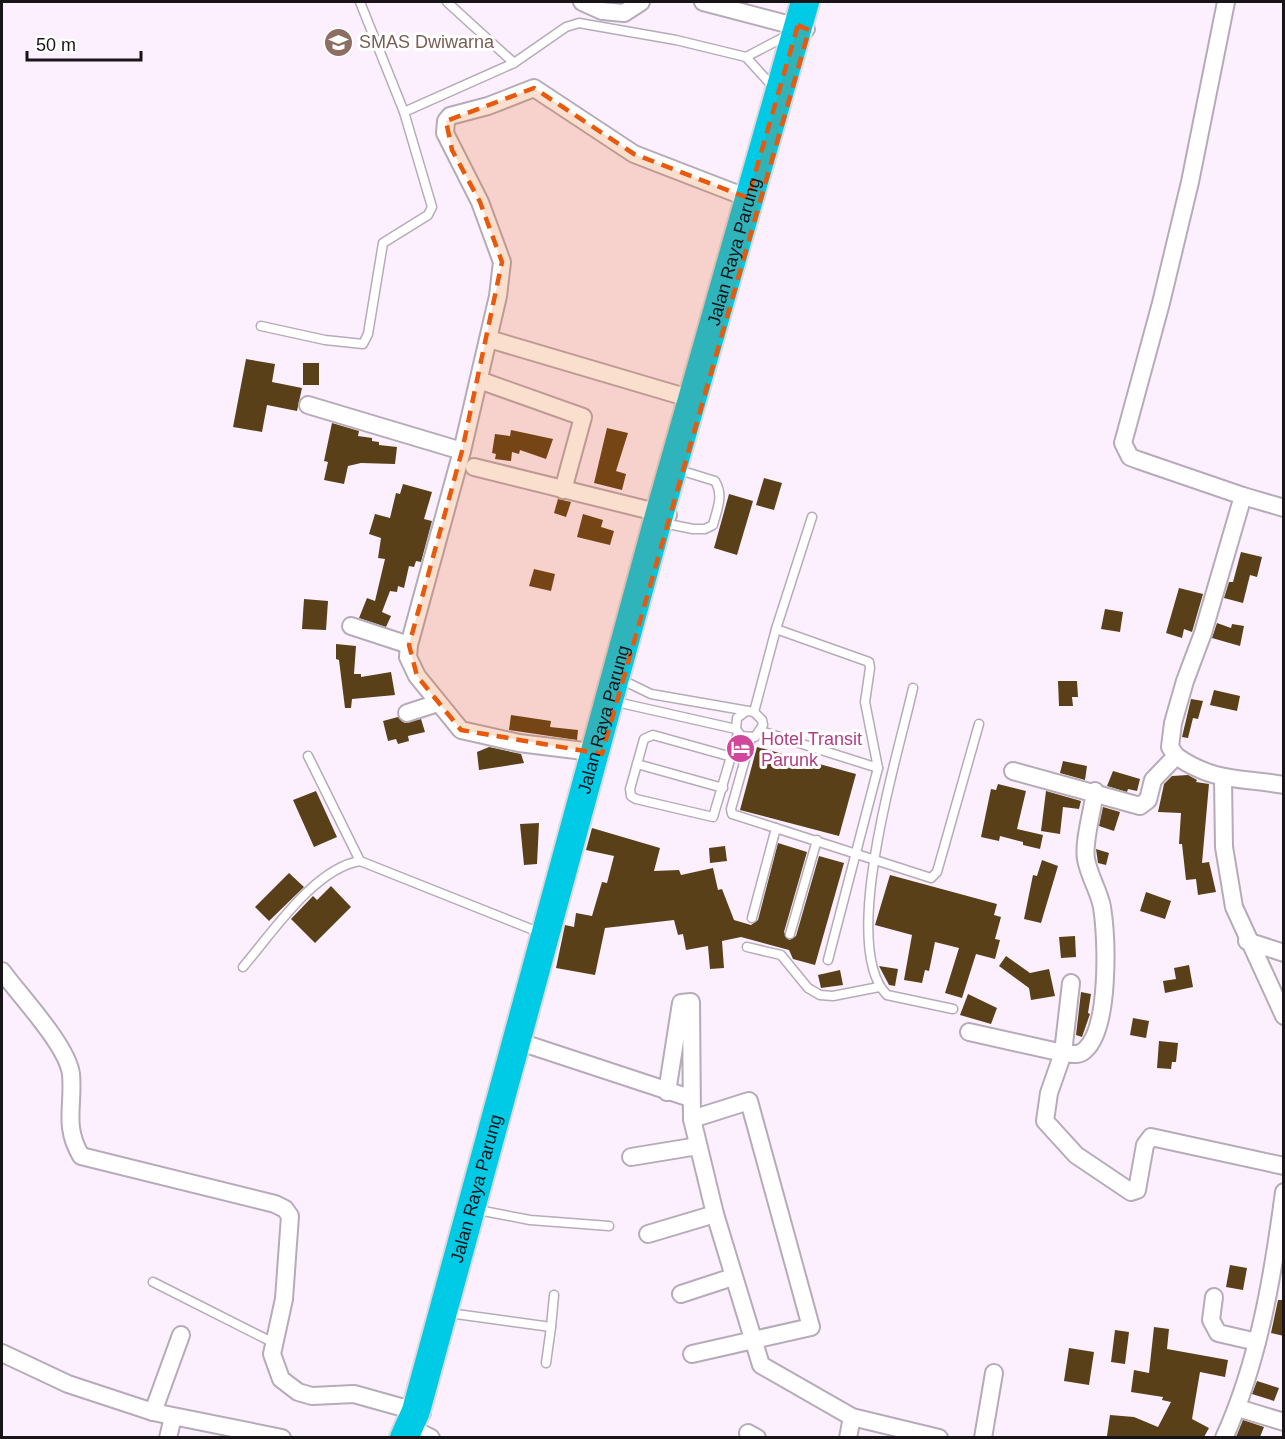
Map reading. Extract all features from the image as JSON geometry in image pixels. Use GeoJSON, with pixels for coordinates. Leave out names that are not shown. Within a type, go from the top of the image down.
{"type":"FeatureCollection","features":[{"type":"Feature","properties":{"kind":"highway","name":"Jalan Raya Parung"},"geometry":{"type":"LineString","coordinates":[[678,469],[692,399],[778,92],[802,22],[818,2]]}},
{"type":"Feature","properties":{"kind":"highway","name":"Jalan Raya Parung"},"geometry":{"type":"LineString","coordinates":[[418,1428],[545,934],[678,469],[759,197],[802,22]]}},
{"type":"Feature","properties":{"kind":"highway","name":"Jalan Raya Parung"},"geometry":{"type":"LineString","coordinates":[[418,1428],[526,1044],[598,753]]}},
{"type":"Feature","properties":{"kind":"street"},"geometry":{"type":"LineString","coordinates":[[582,2],[602,11],[624,13],[641,2]]}},
{"type":"Feature","properties":{"kind":"street"},"geometry":{"type":"LineString","coordinates":[[703,2],[802,22]]}},
{"type":"Feature","properties":{"kind":"street"},"geometry":{"type":"LineString","coordinates":[[1226,2],[1161,303],[1124,443],[1130,457],[1284,508]]}},
{"type":"Feature","properties":{"kind":"street"},"geometry":{"type":"LineString","coordinates":[[598,753],[460,730],[417,676],[408,657],[409,645],[462,452],[489,339],[502,262],[480,202],[445,132],[446,121],[450,116],[488,106],[534,88],[633,154],[748,198]]}},
{"type":"Feature","properties":{"kind":"street"},"geometry":{"type":"LineString","coordinates":[[489,339],[692,399]]}},
{"type":"Feature","properties":{"kind":"street"},"geometry":{"type":"LineString","coordinates":[[479,380],[584,417],[563,490]]}},
{"type":"Feature","properties":{"kind":"street"},"geometry":{"type":"LineString","coordinates":[[308,405],[462,452]]}},
{"type":"Feature","properties":{"kind":"street"},"geometry":{"type":"LineString","coordinates":[[474,466],[666,517]]}},
{"type":"Feature","properties":{"kind":"street"},"geometry":{"type":"LineString","coordinates":[[1243,496],[1203,633],[1185,681],[1173,723],[1170,747],[1176,756],[1191,766],[1223,779],[1284,785]]}},
{"type":"Feature","properties":{"kind":"street"},"geometry":{"type":"LineString","coordinates":[[351,626],[409,645]]}},
{"type":"Feature","properties":{"kind":"street"},"geometry":{"type":"LineString","coordinates":[[407,713],[438,703]]}},
{"type":"Feature","properties":{"kind":"street"},"geometry":{"type":"LineString","coordinates":[[1012,771],[1095,791],[1140,806],[1145,804],[1153,780],[1176,756]]}},
{"type":"Feature","properties":{"kind":"street"},"geometry":{"type":"LineString","coordinates":[[1223,779],[1226,857],[1234,907],[1247,941],[1284,1016]]}},
{"type":"Feature","properties":{"kind":"street"},"geometry":{"type":"LineString","coordinates":[[969,1032],[1063,1053],[1079,1054],[1086,1050],[1096,1032],[1105,980],[1102,906],[1086,854],[1095,791]]}},
{"type":"Feature","properties":{"kind":"street"},"geometry":{"type":"LineString","coordinates":[[1247,941],[1284,952]]}},
{"type":"Feature","properties":{"kind":"street"},"geometry":{"type":"LineString","coordinates":[[2,970],[51,1034],[71,1073],[72,1139],[81,1156],[275,1204],[285,1209],[290,1216],[284,1299],[272,1354],[281,1379],[298,1392],[312,1396],[354,1394],[368,1396],[418,1428]]}},
{"type":"Feature","properties":{"kind":"street"},"geometry":{"type":"LineString","coordinates":[[1071,983],[1063,1053],[1049,1093],[1045,1121],[1076,1155],[1131,1192],[1137,1190],[1144,1145],[1151,1137],[1284,1166]]}},
{"type":"Feature","properties":{"kind":"street"},"geometry":{"type":"LineString","coordinates":[[667,1092],[681,1003],[690,1002],[692,1119],[733,1277],[761,1365],[852,1418],[939,1437]]}},
{"type":"Feature","properties":{"kind":"street"},"geometry":{"type":"LineString","coordinates":[[526,1044],[690,1098]]}},
{"type":"Feature","properties":{"kind":"street"},"geometry":{"type":"LineString","coordinates":[[692,1119],[749,1101],[811,1327],[692,1354]]}},
{"type":"Feature","properties":{"kind":"street"},"geometry":{"type":"LineString","coordinates":[[631,1157],[698,1146]]}},
{"type":"Feature","properties":{"kind":"street"},"geometry":{"type":"LineString","coordinates":[[1224,1437],[1238,1408],[1257,1342],[1284,1192]]}},
{"type":"Feature","properties":{"kind":"street"},"geometry":{"type":"LineString","coordinates":[[648,1234],[716,1214]]}},
{"type":"Feature","properties":{"kind":"street"},"geometry":{"type":"LineString","coordinates":[[681,1294],[733,1277]]}},
{"type":"Feature","properties":{"kind":"street"},"geometry":{"type":"LineString","coordinates":[[1214,1297],[1211,1320],[1218,1333],[1257,1342]]}},
{"type":"Feature","properties":{"kind":"street"},"geometry":{"type":"LineString","coordinates":[[153,1412],[181,1335]]}},
{"type":"Feature","properties":{"kind":"street"},"geometry":{"type":"LineString","coordinates":[[2,1353],[68,1384],[153,1412],[282,1437]]}},
{"type":"Feature","properties":{"kind":"street"},"geometry":{"type":"LineString","coordinates":[[983,1437],[994,1373]]}},
{"type":"Feature","properties":{"kind":"street"},"geometry":{"type":"LineString","coordinates":[[1238,1408],[1284,1422]]}},
{"type":"Feature","properties":{"kind":"street"},"geometry":{"type":"LineString","coordinates":[[168,1437],[173,1417]]}},
{"type":"Feature","properties":{"kind":"street"},"geometry":{"type":"LineString","coordinates":[[848,1437],[852,1418]]}},
{"type":"Feature","properties":{"kind":"lane"},"geometry":{"type":"LineString","coordinates":[[261,326],[325,340],[363,344],[368,334],[384,243],[428,214],[432,207],[404,112],[360,2]]}},
{"type":"Feature","properties":{"kind":"lane"},"geometry":{"type":"LineString","coordinates":[[447,2],[514,63]]}},
{"type":"Feature","properties":{"kind":"lane"},"geometry":{"type":"LineString","coordinates":[[746,57],[802,22]]}},
{"type":"Feature","properties":{"kind":"lane"},"geometry":{"type":"LineString","coordinates":[[404,112],[514,63],[566,27],[579,23],[676,40],[746,57],[778,92]]}},
{"type":"Feature","properties":{"kind":"lane"},"geometry":{"type":"LineString","coordinates":[[666,517],[705,529],[712,525],[719,504],[720,491],[715,481],[678,469]]}},
{"type":"Feature","properties":{"kind":"lane"},"geometry":{"type":"LineString","coordinates":[[732,757],[653,735],[644,739],[630,789],[631,796],[713,817],[732,757],[737,718],[750,712],[812,517]]}},
{"type":"Feature","properties":{"kind":"lane"},"geometry":{"type":"LineString","coordinates":[[776,628],[869,662],[870,668],[865,702],[878,768],[828,960]]}},
{"type":"Feature","properties":{"kind":"lane"},"geometry":{"type":"LineString","coordinates":[[914,688],[875,858],[867,930],[868,949],[879,987],[893,998],[953,1009]]}},
{"type":"Feature","properties":{"kind":"lane"},"geometry":{"type":"LineString","coordinates":[[616,690],[750,712],[762,720],[761,731]]}},
{"type":"Feature","properties":{"kind":"lane"},"geometry":{"type":"LineString","coordinates":[[616,690],[737,731],[750,738]]}},
{"type":"Feature","properties":{"kind":"lane"},"geometry":{"type":"LineString","coordinates":[[761,731],[750,738],[731,812],[734,816],[875,858],[931,878],[934,875],[979,724]]}},
{"type":"Feature","properties":{"kind":"lane"},"geometry":{"type":"LineString","coordinates":[[761,731],[878,768]]}},
{"type":"Feature","properties":{"kind":"lane"},"geometry":{"type":"LineString","coordinates":[[308,756],[360,861]]}},
{"type":"Feature","properties":{"kind":"lane"},"geometry":{"type":"LineString","coordinates":[[638,764],[723,788]]}},
{"type":"Feature","properties":{"kind":"lane"},"geometry":{"type":"LineString","coordinates":[[752,918],[776,828]]}},
{"type":"Feature","properties":{"kind":"lane"},"geometry":{"type":"LineString","coordinates":[[790,934],[817,840]]}},
{"type":"Feature","properties":{"kind":"lane"},"geometry":{"type":"LineString","coordinates":[[243,967],[317,881],[345,863],[360,861],[545,934]]}},
{"type":"Feature","properties":{"kind":"lane"},"geometry":{"type":"LineString","coordinates":[[747,947],[781,956],[808,988],[820,995],[833,996],[879,987]]}},
{"type":"Feature","properties":{"kind":"lane"},"geometry":{"type":"LineString","coordinates":[[478,1210],[530,1220],[609,1226]]}},
{"type":"Feature","properties":{"kind":"lane"},"geometry":{"type":"LineString","coordinates":[[153,1282],[274,1343]]}},
{"type":"Feature","properties":{"kind":"lane"},"geometry":{"type":"LineString","coordinates":[[546,1363],[554,1295]]}},
{"type":"Feature","properties":{"kind":"lane"},"geometry":{"type":"LineString","coordinates":[[449,1313],[551,1327]]}},
{"type":"Feature","properties":{"kind":"highlighted area"},"geometry":{"type":"Polygon","coordinates":[[[798,25],[809,30],[602,754],[461,730],[417,676],[409,645],[462,451],[502,262],[480,202],[452,150],[446,121],[534,88],[634,154],[748,198],[798,25]]]}},
{"type":"Feature","properties":{"kind":"building"},"geometry":{"type":"Polygon","coordinates":[[[246,359],[275,364],[272,382],[302,388],[297,411],[267,405],[262,432],[233,427],[246,359]]]}},
{"type":"Feature","properties":{"kind":"building"},"geometry":{"type":"Polygon","coordinates":[[[303,363],[319,363],[319,385],[303,385],[303,363]]]}},
{"type":"Feature","properties":{"kind":"building"},"geometry":{"type":"Polygon","coordinates":[[[332,423],[359,431],[358,436],[372,438],[372,441],[379,442],[379,445],[397,447],[395,464],[361,463],[348,466],[344,484],[324,480],[328,462],[324,461],[332,423]]]}},
{"type":"Feature","properties":{"kind":"building"},"geometry":{"type":"Polygon","coordinates":[[[607,428],[628,433],[616,471],[626,474],[622,490],[594,483],[607,428]]]}},
{"type":"Feature","properties":{"kind":"building"},"geometry":{"type":"Polygon","coordinates":[[[511,430],[553,439],[546,459],[520,450],[519,454],[512,452],[511,461],[495,459],[496,454],[492,453],[495,434],[510,436],[511,430]]]}},
{"type":"Feature","properties":{"kind":"building"},"geometry":{"type":"Polygon","coordinates":[[[764,478],[782,483],[774,510],[756,505],[764,478]]]}},
{"type":"Feature","properties":{"kind":"building"},"geometry":{"type":"Polygon","coordinates":[[[403,484],[432,492],[424,519],[432,521],[421,562],[416,561],[414,567],[409,566],[404,588],[398,586],[397,592],[390,591],[382,612],[391,616],[386,627],[359,618],[367,598],[375,601],[385,559],[378,558],[381,538],[369,534],[375,514],[390,518],[396,493],[400,494],[403,484]]]}},
{"type":"Feature","properties":{"kind":"building"},"geometry":{"type":"Polygon","coordinates":[[[729,494],[753,501],[737,555],[714,548],[729,494]]]}},
{"type":"Feature","properties":{"kind":"building"},"geometry":{"type":"Polygon","coordinates":[[[558,499],[571,502],[566,517],[554,513],[558,499]]]}},
{"type":"Feature","properties":{"kind":"building"},"geometry":{"type":"Polygon","coordinates":[[[583,514],[603,520],[601,527],[614,531],[610,545],[577,537],[583,514]]]}},
{"type":"Feature","properties":{"kind":"building"},"geometry":{"type":"Polygon","coordinates":[[[1241,552],[1262,557],[1257,577],[1250,575],[1243,603],[1224,598],[1229,582],[1233,582],[1241,552]]]}},
{"type":"Feature","properties":{"kind":"building"},"geometry":{"type":"Polygon","coordinates":[[[534,569],[555,574],[551,591],[529,586],[534,569]]]}},
{"type":"Feature","properties":{"kind":"building"},"geometry":{"type":"Polygon","coordinates":[[[1179,588],[1203,594],[1192,632],[1184,629],[1182,638],[1166,633],[1179,588]]]}},
{"type":"Feature","properties":{"kind":"building"},"geometry":{"type":"Polygon","coordinates":[[[304,599],[328,601],[326,630],[302,629],[304,599]]]}},
{"type":"Feature","properties":{"kind":"building"},"geometry":{"type":"Polygon","coordinates":[[[1105,609],[1123,612],[1120,632],[1101,629],[1105,609]]]}},
{"type":"Feature","properties":{"kind":"building"},"geometry":{"type":"Polygon","coordinates":[[[1217,623],[1231,628],[1232,624],[1244,626],[1240,646],[1212,638],[1217,623]]]}},
{"type":"Feature","properties":{"kind":"building"},"geometry":{"type":"Polygon","coordinates":[[[336,644],[356,646],[354,674],[361,674],[361,677],[391,672],[395,695],[352,699],[351,708],[345,708],[339,660],[336,659],[336,644]]]}},
{"type":"Feature","properties":{"kind":"building"},"geometry":{"type":"Polygon","coordinates":[[[1058,681],[1077,681],[1078,697],[1072,697],[1073,706],[1059,706],[1058,681]]]}},
{"type":"Feature","properties":{"kind":"building"},"geometry":{"type":"Polygon","coordinates":[[[1214,690],[1240,696],[1237,711],[1210,705],[1214,690]]]}},
{"type":"Feature","properties":{"kind":"building"},"geometry":{"type":"Polygon","coordinates":[[[1191,699],[1203,701],[1198,719],[1193,718],[1188,738],[1182,737],[1191,699]]]}},
{"type":"Feature","properties":{"kind":"building"},"geometry":{"type":"Polygon","coordinates":[[[511,715],[551,721],[550,727],[578,730],[577,740],[509,730],[511,715]]]}},
{"type":"Feature","properties":{"kind":"building"},"geometry":{"type":"Polygon","coordinates":[[[398,717],[405,723],[421,719],[425,732],[408,736],[409,741],[398,744],[396,739],[388,741],[383,721],[398,717]]]}},
{"type":"Feature","properties":{"kind":"building"},"geometry":{"type":"Polygon","coordinates":[[[489,747],[521,754],[524,763],[479,770],[477,752],[489,747]]]}},
{"type":"Feature","properties":{"kind":"building"},"geometry":{"type":"Polygon","coordinates":[[[757,747],[856,774],[839,836],[740,810],[757,747]]]}},
{"type":"Feature","properties":{"kind":"building"},"geometry":{"type":"Polygon","coordinates":[[[1063,761],[1087,766],[1085,780],[1060,773],[1063,761]]]}},
{"type":"Feature","properties":{"kind":"building"},"geometry":{"type":"Polygon","coordinates":[[[1113,771],[1140,779],[1137,791],[1128,789],[1127,792],[1107,786],[1113,771]]]}},
{"type":"Feature","properties":{"kind":"building"},"geometry":{"type":"Polygon","coordinates":[[[1188,775],[1197,780],[1196,782],[1209,784],[1202,863],[1209,862],[1216,892],[1198,895],[1196,879],[1186,880],[1182,844],[1179,844],[1181,813],[1158,812],[1164,784],[1172,776],[1188,775]]]}},
{"type":"Feature","properties":{"kind":"building"},"geometry":{"type":"Polygon","coordinates":[[[998,784],[1026,791],[1017,829],[1043,835],[1040,849],[1000,836],[999,841],[981,837],[991,789],[996,790],[998,784]]]}},
{"type":"Feature","properties":{"kind":"building"},"geometry":{"type":"Polygon","coordinates":[[[316,791],[337,837],[314,847],[293,800],[316,791]]]}},
{"type":"Feature","properties":{"kind":"building"},"geometry":{"type":"Polygon","coordinates":[[[1046,791],[1081,801],[1079,809],[1063,807],[1060,834],[1041,831],[1046,791]]]}},
{"type":"Feature","properties":{"kind":"building"},"geometry":{"type":"Polygon","coordinates":[[[1103,807],[1120,812],[1114,831],[1099,826],[1103,807]]]}},
{"type":"Feature","properties":{"kind":"building"},"geometry":{"type":"Polygon","coordinates":[[[539,823],[537,864],[524,865],[520,824],[539,823]]]}},
{"type":"Feature","properties":{"kind":"building"},"geometry":{"type":"Polygon","coordinates":[[[592,828],[660,848],[654,871],[679,870],[681,875],[713,868],[718,890],[722,889],[734,920],[751,925],[758,920],[778,843],[807,852],[784,932],[789,940],[796,936],[819,856],[844,863],[815,965],[793,959],[789,950],[741,937],[722,941],[724,968],[710,969],[708,946],[686,950],[683,934],[678,935],[674,920],[605,928],[595,975],[556,968],[565,925],[574,927],[576,913],[592,916],[602,882],[607,883],[614,856],[586,850],[592,828]]]}},
{"type":"Feature","properties":{"kind":"building"},"geometry":{"type":"Polygon","coordinates":[[[725,846],[727,861],[710,863],[709,848],[725,846]]]}},
{"type":"Feature","properties":{"kind":"building"},"geometry":{"type":"Polygon","coordinates":[[[1096,849],[1109,853],[1106,865],[1098,863],[1096,849]]]}},
{"type":"Feature","properties":{"kind":"building"},"geometry":{"type":"Polygon","coordinates":[[[1042,860],[1058,866],[1041,923],[1024,919],[1033,875],[1037,876],[1042,860]]]}},
{"type":"Feature","properties":{"kind":"building"},"geometry":{"type":"Polygon","coordinates":[[[289,873],[304,887],[269,921],[255,907],[289,873]]]}},
{"type":"Feature","properties":{"kind":"building"},"geometry":{"type":"Polygon","coordinates":[[[890,875],[997,904],[994,915],[1001,917],[995,939],[1000,940],[995,959],[976,954],[962,998],[945,993],[959,948],[935,942],[929,971],[925,970],[922,983],[904,980],[912,935],[875,925],[890,875]]]}},
{"type":"Feature","properties":{"kind":"building"},"geometry":{"type":"Polygon","coordinates":[[[331,886],[351,907],[315,943],[291,919],[313,896],[317,900],[331,886]]]}},
{"type":"Feature","properties":{"kind":"building"},"geometry":{"type":"Polygon","coordinates":[[[1146,892],[1171,901],[1165,919],[1140,911],[1146,892]]]}},
{"type":"Feature","properties":{"kind":"building"},"geometry":{"type":"Polygon","coordinates":[[[1075,936],[1076,957],[1061,958],[1059,937],[1075,936]]]}},
{"type":"Feature","properties":{"kind":"building"},"geometry":{"type":"Polygon","coordinates":[[[1006,956],[1030,973],[1049,969],[1055,996],[1031,1000],[1029,988],[999,966],[1006,956]]]}},
{"type":"Feature","properties":{"kind":"building"},"geometry":{"type":"Polygon","coordinates":[[[1189,965],[1193,987],[1165,993],[1163,981],[1176,979],[1174,968],[1189,965]]]}},
{"type":"Feature","properties":{"kind":"building"},"geometry":{"type":"Polygon","coordinates":[[[879,966],[898,969],[895,986],[889,985],[879,966]]]}},
{"type":"Feature","properties":{"kind":"building"},"geometry":{"type":"Polygon","coordinates":[[[840,970],[843,985],[821,988],[818,975],[840,970]]]}},
{"type":"Feature","properties":{"kind":"building"},"geometry":{"type":"Polygon","coordinates":[[[1081,992],[1091,994],[1088,1013],[1090,1014],[1082,1037],[1076,1035],[1081,992]]]}},
{"type":"Feature","properties":{"kind":"building"},"geometry":{"type":"Polygon","coordinates":[[[968,994],[997,1008],[991,1024],[960,1015],[968,994]]]}},
{"type":"Feature","properties":{"kind":"building"},"geometry":{"type":"Polygon","coordinates":[[[1133,1018],[1149,1021],[1146,1038],[1130,1035],[1133,1018]]]}},
{"type":"Feature","properties":{"kind":"building"},"geometry":{"type":"Polygon","coordinates":[[[1159,1041],[1178,1043],[1176,1062],[1172,1062],[1171,1069],[1157,1068],[1159,1041]]]}},
{"type":"Feature","properties":{"kind":"building"},"geometry":{"type":"Polygon","coordinates":[[[1230,1265],[1247,1268],[1243,1290],[1226,1287],[1230,1265]]]}},
{"type":"Feature","properties":{"kind":"building"},"geometry":{"type":"Polygon","coordinates":[[[1278,1300],[1284,1300],[1284,1336],[1271,1333],[1278,1300]]]}},
{"type":"Feature","properties":{"kind":"building"},"geometry":{"type":"Polygon","coordinates":[[[1154,1327],[1169,1329],[1167,1349],[1228,1360],[1225,1377],[1200,1372],[1192,1419],[1209,1428],[1204,1437],[1107,1436],[1110,1415],[1134,1417],[1158,1427],[1171,1402],[1162,1400],[1163,1397],[1131,1392],[1134,1370],[1149,1373],[1154,1327]]]}},
{"type":"Feature","properties":{"kind":"building"},"geometry":{"type":"Polygon","coordinates":[[[1115,1330],[1129,1332],[1125,1364],[1111,1362],[1115,1330]]]}},
{"type":"Feature","properties":{"kind":"building"},"geometry":{"type":"Polygon","coordinates":[[[1069,1348],[1094,1352],[1089,1385],[1064,1381],[1069,1348]]]}},
{"type":"Feature","properties":{"kind":"building"},"geometry":{"type":"Polygon","coordinates":[[[1257,1381],[1279,1388],[1274,1401],[1252,1394],[1257,1381]]]}},
{"type":"Feature","properties":{"kind":"building"},"geometry":{"type":"Polygon","coordinates":[[[1243,1420],[1264,1427],[1260,1437],[1236,1437],[1243,1420]]]}},
{"type":"Feature","properties":{"kind":"place","name":"SMAS Dwiwarna"},"geometry":{"type":"Point","coordinates":[338,42]}},
{"type":"Feature","properties":{"kind":"place","name":"Hotel Transit Parunk"},"geometry":{"type":"Point","coordinates":[740,749]}}]}
